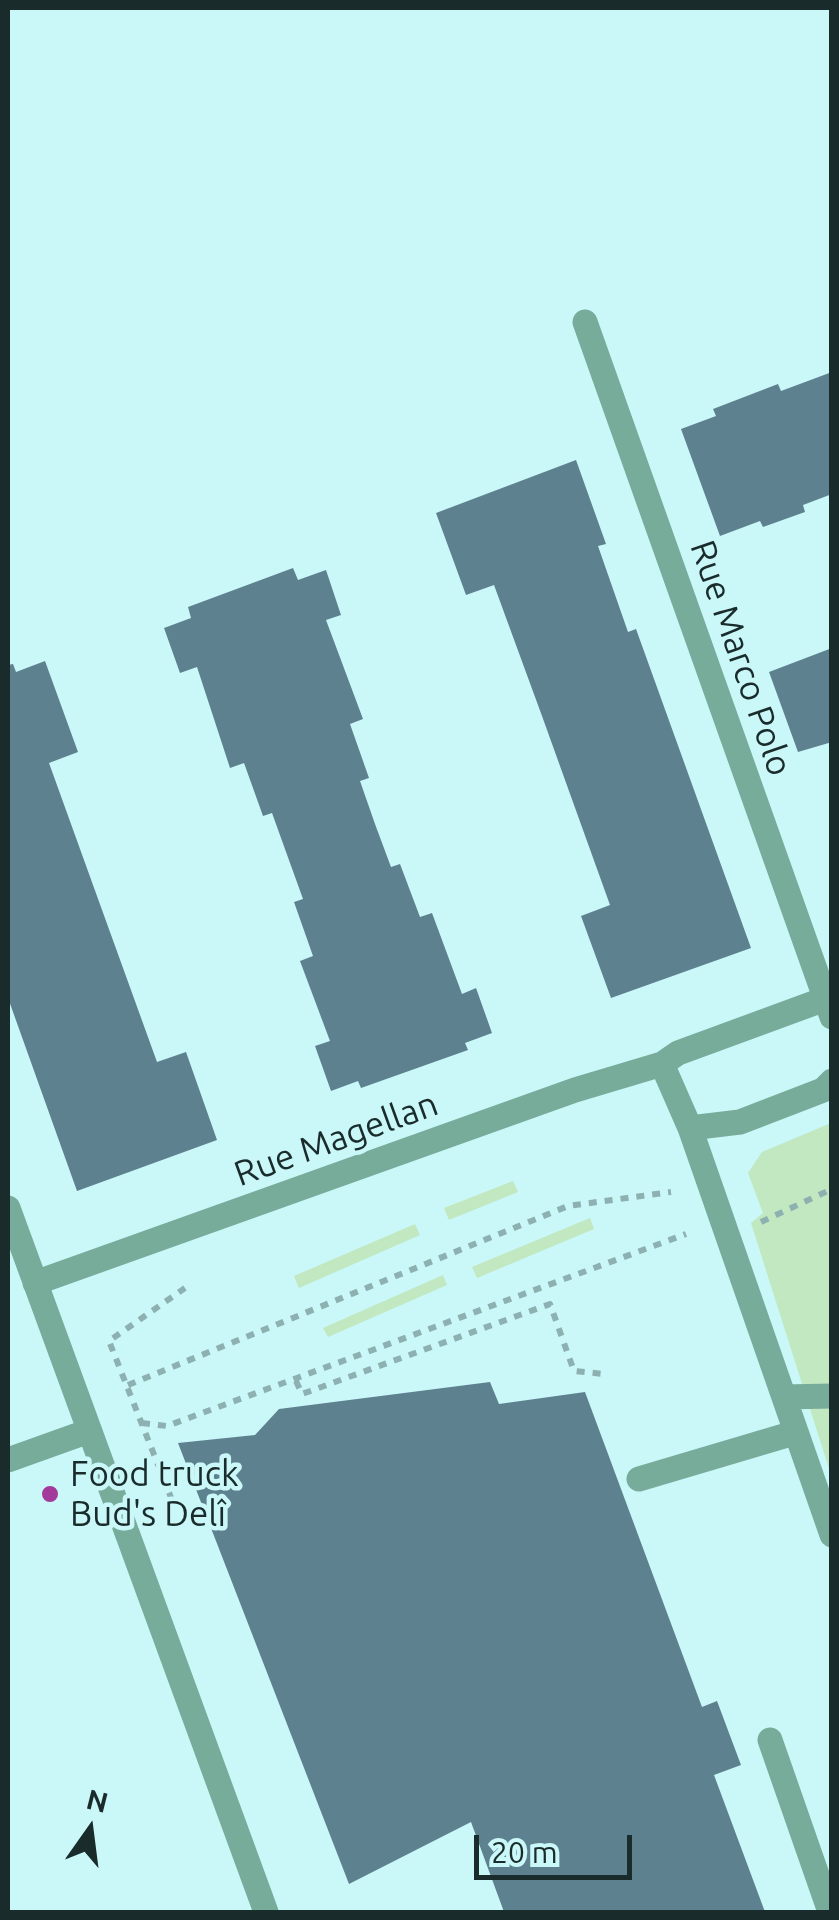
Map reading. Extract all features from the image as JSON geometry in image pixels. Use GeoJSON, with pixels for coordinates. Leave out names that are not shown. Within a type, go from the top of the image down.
{"type":"FeatureCollection","features":[{"type":"Feature","properties":{"kind":"street","name":"Rue Marco Polo"},"geometry":{"type":"LineString","coordinates":[[586,322],[828,1008]]}},
{"type":"Feature","properties":{"kind":"street","name":"Rue Magellan"},"geometry":{"type":"LineString","coordinates":[[35,1283],[575,1090],[662,1064],[678,1053],[828,1008]]}},
{"type":"Feature","properties":{"kind":"street"},"geometry":{"type":"LineString","coordinates":[[662,1064],[690,1128],[832,1535]]}},
{"type":"Feature","properties":{"kind":"street"},"geometry":{"type":"LineString","coordinates":[[690,1128],[740,1122],[823,1090],[832,1081]]}},
{"type":"Feature","properties":{"kind":"street"},"geometry":{"type":"LineString","coordinates":[[8,1208],[266,1912]]}},
{"type":"Feature","properties":{"kind":"street"},"geometry":{"type":"LineString","coordinates":[[784,1397],[832,1396]]}},
{"type":"Feature","properties":{"kind":"street"},"geometry":{"type":"LineString","coordinates":[[8,1460],[89,1431]]}},
{"type":"Feature","properties":{"kind":"street"},"geometry":{"type":"LineString","coordinates":[[639,1478],[794,1432]]}},
{"type":"Feature","properties":{"kind":"street"},"geometry":{"type":"LineString","coordinates":[[770,1740],[830,1912]]}},
{"type":"Feature","properties":{"kind":"path"},"geometry":{"type":"LineString","coordinates":[[142,1423],[167,1426],[832,1189]]}},
{"type":"Feature","properties":{"kind":"path"},"geometry":{"type":"LineString","coordinates":[[128,1384],[568,1206],[677,1191]]}},
{"type":"Feature","properties":{"kind":"path"},"geometry":{"type":"LineString","coordinates":[[172,1500],[109,1341],[185,1288]]}},
{"type":"Feature","properties":{"kind":"path"},"geometry":{"type":"LineString","coordinates":[[296,1380],[302,1394],[550,1304],[574,1370],[604,1374]]}},
{"type":"Feature","properties":{"kind":"green space"},"geometry":{"type":"Polygon","coordinates":[[[831,1123],[831,1475],[751,1223],[763,1213],[748,1173],[762,1152],[831,1123]]]}},
{"type":"Feature","properties":{"kind":"green space"},"geometry":{"type":"Polygon","coordinates":[[[513,1181],[518,1192],[449,1220],[444,1208],[513,1181]]]}},
{"type":"Feature","properties":{"kind":"green space"},"geometry":{"type":"Polygon","coordinates":[[[590,1218],[594,1229],[477,1278],[472,1267],[590,1218]]]}},
{"type":"Feature","properties":{"kind":"green space"},"geometry":{"type":"Polygon","coordinates":[[[415,1224],[420,1235],[299,1288],[294,1276],[415,1224]]]}},
{"type":"Feature","properties":{"kind":"green space"},"geometry":{"type":"Polygon","coordinates":[[[443,1275],[447,1285],[328,1337],[323,1328],[443,1275]]]}},
{"type":"Feature","properties":{"kind":"building"},"geometry":{"type":"Polygon","coordinates":[[[832,372],[832,494],[803,505],[805,512],[763,527],[760,521],[720,536],[681,429],[716,416],[713,409],[778,384],[781,391],[832,372]]]}},
{"type":"Feature","properties":{"kind":"building"},"geometry":{"type":"Polygon","coordinates":[[[576,460],[606,544],[598,546],[628,632],[636,629],[751,948],[611,998],[581,916],[610,905],[542,716],[494,585],[466,595],[436,513],[576,460]]]}},
{"type":"Feature","properties":{"kind":"building"},"geometry":{"type":"Polygon","coordinates":[[[293,568],[298,580],[326,570],[341,615],[326,620],[363,719],[350,724],[369,778],[360,781],[375,824],[391,867],[400,864],[420,917],[432,913],[462,994],[476,988],[492,1033],[465,1043],[468,1050],[361,1088],[358,1081],[331,1091],[315,1046],[330,1041],[300,961],[313,956],[294,902],[303,899],[272,813],[263,816],[244,763],[230,768],[197,667],[180,673],[164,628],[191,618],[188,607],[293,568]]]}},
{"type":"Feature","properties":{"kind":"building"},"geometry":{"type":"Polygon","coordinates":[[[832,648],[832,742],[798,752],[769,672],[832,648]]]}},
{"type":"Feature","properties":{"kind":"building"},"geometry":{"type":"Polygon","coordinates":[[[45,661],[78,752],[49,763],[157,1062],[186,1052],[217,1140],[77,1191],[8,998],[8,665],[13,664],[16,672],[45,661]]]}},
{"type":"Feature","properties":{"kind":"building"},"geometry":{"type":"Polygon","coordinates":[[[490,1382],[499,1404],[585,1392],[702,1707],[717,1701],[741,1765],[714,1775],[765,1912],[504,1912],[471,1822],[349,1884],[178,1443],[255,1435],[279,1409],[490,1382]]]}},
{"type":"Feature","properties":{"kind":"place","name":"Food truck Bud's Delî"},"geometry":{"type":"Point","coordinates":[50,1494]}}]}
